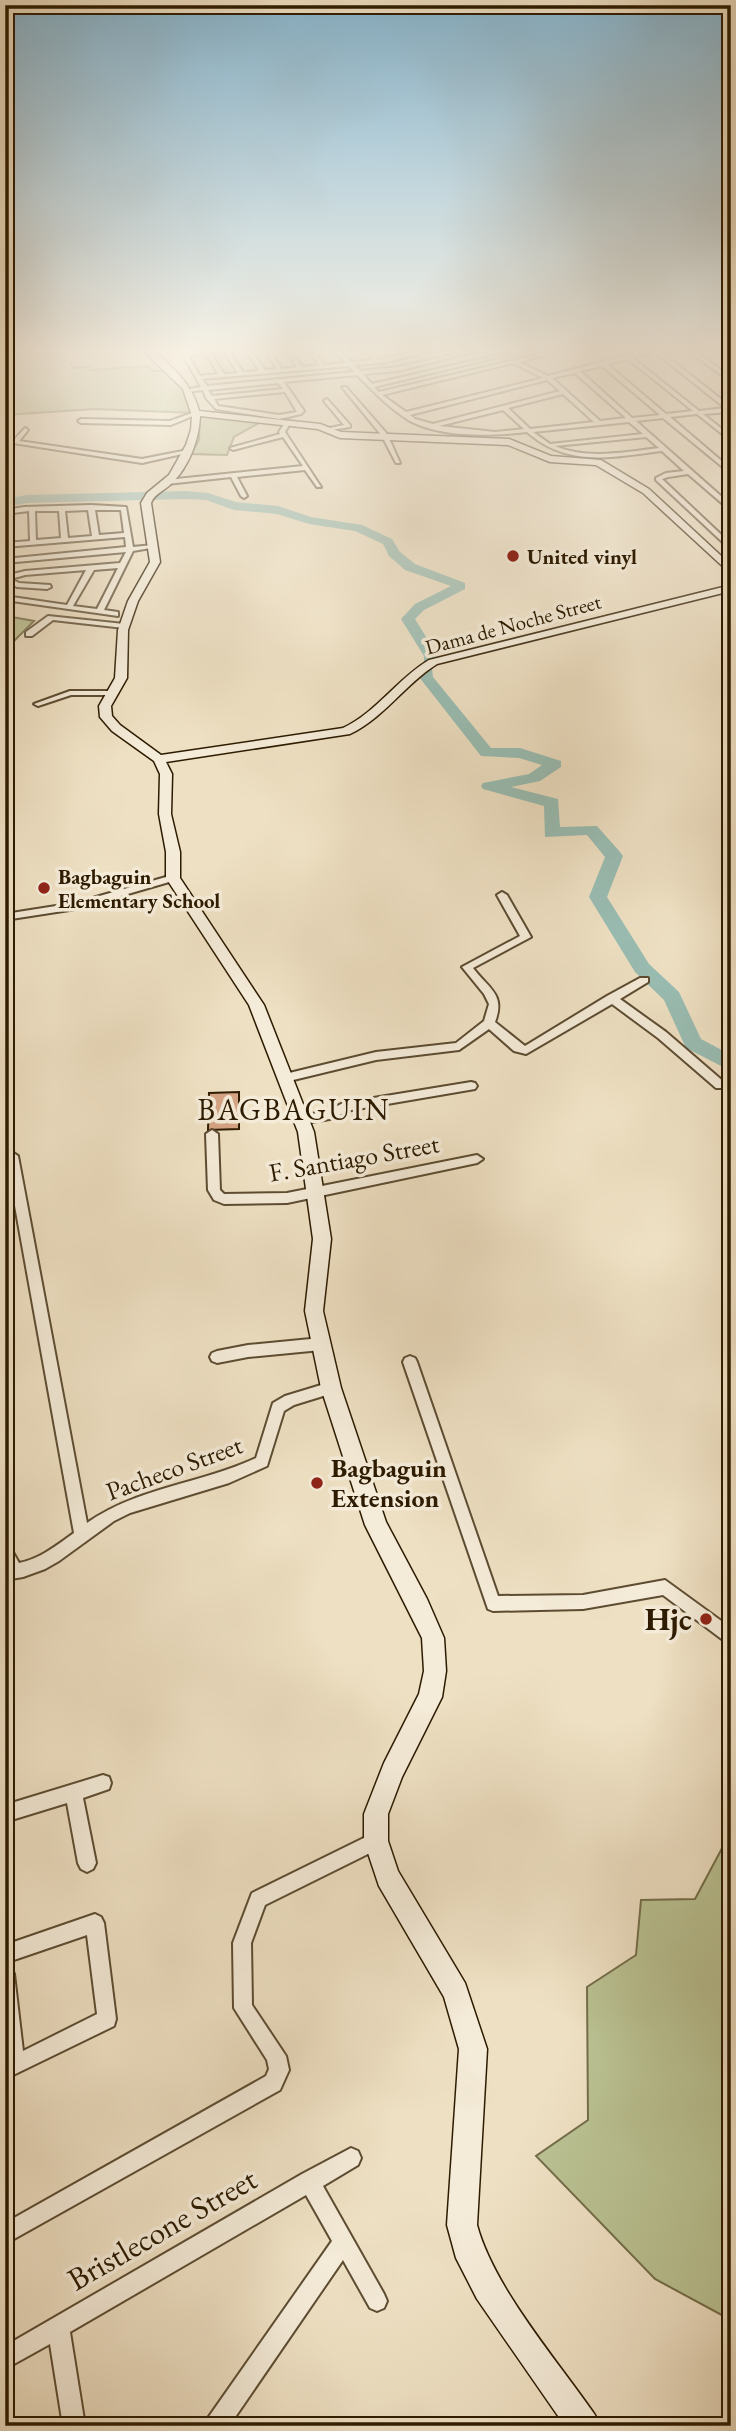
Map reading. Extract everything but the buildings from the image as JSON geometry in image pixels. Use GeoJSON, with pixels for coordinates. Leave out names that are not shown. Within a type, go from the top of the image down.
{"type":"FeatureCollection","features":[{"type":"Feature","properties":{"kind":"street"},"geometry":{"type":"LineString","coordinates":[[181,461],[167,482],[150,494],[146,503],[155,562],[133,601],[124,626],[121,678],[105,706],[106,717],[116,728],[159,759],[167,783],[165,814],[173,852],[173,878],[254,1000],[301,1120],[322,1240],[314,1311],[331,1388],[376,1525],[419,1605],[433,1638],[435,1671],[430,1697],[393,1771],[376,1814],[376,1841],[388,1877],[456,1992],[473,2049],[462,2225],[471,2258],[488,2288],[584,2426]]}},
{"type":"Feature","properties":{"kind":"street"},"geometry":{"type":"LineString","coordinates":[[302,461],[319,486]]}},
{"type":"Feature","properties":{"kind":"street"},"geometry":{"type":"LineString","coordinates":[[581,461],[604,464],[646,491],[731,571]]}},
{"type":"Feature","properties":{"kind":"street"},"geometry":{"type":"LineString","coordinates":[[677,461],[731,509]]}},
{"type":"Feature","properties":{"kind":"street"},"geometry":{"type":"LineString","coordinates":[[167,482],[306,468]]}},
{"type":"Feature","properties":{"kind":"street"},"geometry":{"type":"LineString","coordinates":[[690,472],[666,475],[658,479],[731,548]]}},
{"type":"Feature","properties":{"kind":"street"},"geometry":{"type":"LineString","coordinates":[[233,476],[244,496]]}},
{"type":"Feature","properties":{"kind":"street"},"geometry":{"type":"LineString","coordinates":[[91,507],[96,537]]}},
{"type":"Feature","properties":{"kind":"street"},"geometry":{"type":"LineString","coordinates":[[5,512],[123,507],[130,549],[99,612]]}},
{"type":"Feature","properties":{"kind":"street"},"geometry":{"type":"LineString","coordinates":[[32,509],[33,542]]}},
{"type":"Feature","properties":{"kind":"street"},"geometry":{"type":"LineString","coordinates":[[62,509],[65,540]]}},
{"type":"Feature","properties":{"kind":"street"},"geometry":{"type":"LineString","coordinates":[[5,545],[128,535]]}},
{"type":"Feature","properties":{"kind":"street"},"geometry":{"type":"LineString","coordinates":[[5,561],[130,549],[154,551]]}},
{"type":"Feature","properties":{"kind":"street"},"geometry":{"type":"LineString","coordinates":[[5,579],[58,570],[124,565]]}},
{"type":"Feature","properties":{"kind":"street"},"geometry":{"type":"LineString","coordinates":[[69,607],[91,568]]}},
{"type":"Feature","properties":{"kind":"street"},"geometry":{"type":"LineString","coordinates":[[37,602],[58,570]]}},
{"type":"Feature","properties":{"kind":"street"},"geometry":{"type":"LineString","coordinates":[[5,579],[18,585],[47,587]]}},
{"type":"Feature","properties":{"kind":"street","name":"Dama de Noche Street"},"geometry":{"type":"LineString","coordinates":[[159,759],[346,731],[372,718],[418,671],[433,662],[731,587]]}},
{"type":"Feature","properties":{"kind":"street"},"geometry":{"type":"LineString","coordinates":[[5,598],[115,614]]}},
{"type":"Feature","properties":{"kind":"street"},"geometry":{"type":"LineString","coordinates":[[5,608],[15,599]]}},
{"type":"Feature","properties":{"kind":"street"},"geometry":{"type":"LineString","coordinates":[[29,634],[51,618],[124,626]]}},
{"type":"Feature","properties":{"kind":"street"},"geometry":{"type":"LineString","coordinates":[[38,704],[70,693],[111,693]]}},
{"type":"Feature","properties":{"kind":"street"},"geometry":{"type":"LineString","coordinates":[[5,917],[76,906],[173,878]]}},
{"type":"Feature","properties":{"kind":"street"},"geometry":{"type":"LineString","coordinates":[[285,1078],[376,1056],[459,1046],[489,1023],[494,1014],[493,999],[467,967],[474,961],[492,956],[523,941],[526,937],[502,895]]}},
{"type":"Feature","properties":{"kind":"street"},"geometry":{"type":"LineString","coordinates":[[489,1023],[518,1048],[526,1050],[643,980]]}},
{"type":"Feature","properties":{"kind":"street"},"geometry":{"type":"LineString","coordinates":[[611,998],[662,1035],[720,1085]]}},
{"type":"Feature","properties":{"kind":"street"},"geometry":{"type":"LineString","coordinates":[[301,1120],[331,1115],[343,1107],[471,1086]]}},
{"type":"Feature","properties":{"kind":"street","name":"F. Santiago Street"},"geometry":{"type":"LineString","coordinates":[[212,1134],[214,1190],[218,1197],[288,1198],[477,1160]]}},
{"type":"Feature","properties":{"kind":"street"},"geometry":{"type":"LineString","coordinates":[[12,1156],[82,1534]]}},
{"type":"Feature","properties":{"kind":"street"},"geometry":{"type":"LineString","coordinates":[[217,1357],[248,1351],[321,1344]]}},
{"type":"Feature","properties":{"kind":"street"},"geometry":{"type":"LineString","coordinates":[[410,1362],[494,1604],[583,1602],[665,1587],[731,1638]]}},
{"type":"Feature","properties":{"kind":"street","name":"Pacheco Street"},"geometry":{"type":"LineString","coordinates":[[10,1573],[39,1567],[104,1519],[146,1500],[262,1462],[278,1407],[290,1400],[331,1388]]}},
{"type":"Feature","properties":{"kind":"street"},"geometry":{"type":"LineString","coordinates":[[5,1552],[10,1573]]}},
{"type":"Feature","properties":{"kind":"street"},"geometry":{"type":"LineString","coordinates":[[5,1814],[103,1783]]}},
{"type":"Feature","properties":{"kind":"street"},"geometry":{"type":"LineString","coordinates":[[73,1792],[87,1863]]}},
{"type":"Feature","properties":{"kind":"street"},"geometry":{"type":"LineString","coordinates":[[5,2234],[273,2083],[279,2070],[276,2056],[243,2007],[242,1943],[258,1899],[376,1841]]}},
{"type":"Feature","properties":{"kind":"street"},"geometry":{"type":"LineString","coordinates":[[5,1954],[95,1923],[107,2019],[10,2068],[5,1973]]}},
{"type":"Feature","properties":{"kind":"street","name":"Bristlecone Street"},"geometry":{"type":"LineString","coordinates":[[5,2358],[351,2158]]}},
{"type":"Feature","properties":{"kind":"street"},"geometry":{"type":"LineString","coordinates":[[309,2180],[377,2301]]}},
{"type":"Feature","properties":{"kind":"street"},"geometry":{"type":"LineString","coordinates":[[216,2426],[343,2242]]}},
{"type":"Feature","properties":{"kind":"street"},"geometry":{"type":"LineString","coordinates":[[58,2326],[75,2426]]}},
{"type":"Feature","properties":{"kind":"green space"},"geometry":{"type":"Polygon","coordinates":[[[12,617],[34,621],[5,650],[5,622],[12,617]]]}},
{"type":"Feature","properties":{"kind":"green space"},"geometry":{"type":"Polygon","coordinates":[[[728,1837],[731,1839],[731,2320],[655,2279],[536,2156],[588,2120],[587,1987],[636,1955],[641,1900],[695,1899],[728,1837]]]}},
{"type":"Feature","properties":{"kind":"waterway"},"geometry":{"type":"LineString","coordinates":[[5,503],[27,499],[186,495],[208,497],[234,506],[278,510],[309,520],[358,528],[388,542],[394,553],[410,567],[460,586],[419,607],[408,619],[431,656],[429,662]]}},
{"type":"Feature","properties":{"kind":"waterway"},"geometry":{"type":"LineString","coordinates":[[427,671],[426,677],[487,753],[520,753],[555,764],[534,778],[489,786],[552,803],[551,833],[591,830],[614,856],[598,897],[642,968],[672,997],[693,1043],[731,1064]]}},
{"type":"Feature","properties":{"kind":"place","name":"United vinyl"},"geometry":{"type":"Point","coordinates":[513,556]}},
{"type":"Feature","properties":{"kind":"place","name":"Bagbaguin Elementary School"},"geometry":{"type":"Point","coordinates":[44,888]}},
{"type":"Feature","properties":{"kind":"place","name":"Bagbaguin Extension"},"geometry":{"type":"Point","coordinates":[317,1483]}},
{"type":"Feature","properties":{"kind":"place","name":"Hjc"},"geometry":{"type":"Point","coordinates":[706,1619]}},
{"type":"Feature","properties":{"kind":"district","name":"BAGBAGUIN"},"geometry":{"type":"Point","coordinates":[294,1109]}}]}
